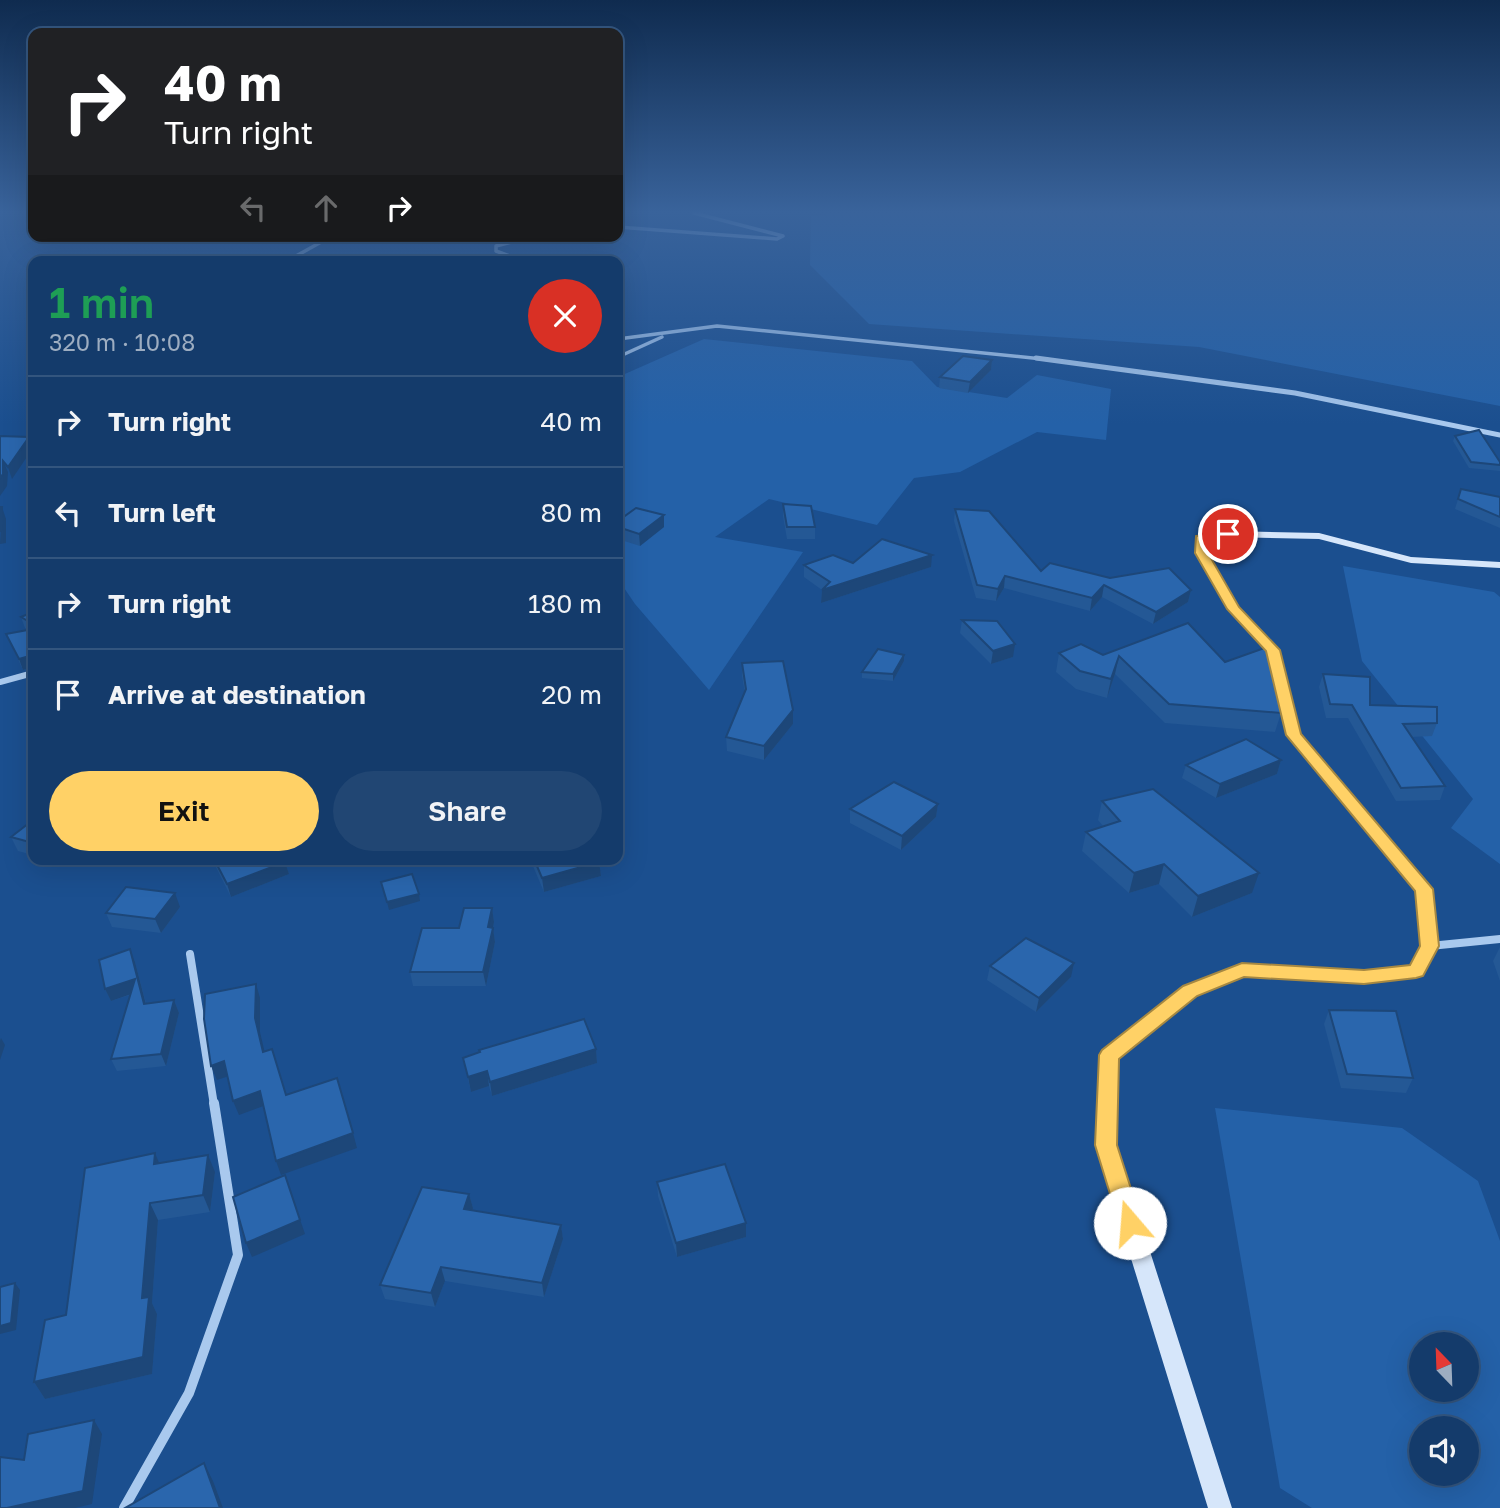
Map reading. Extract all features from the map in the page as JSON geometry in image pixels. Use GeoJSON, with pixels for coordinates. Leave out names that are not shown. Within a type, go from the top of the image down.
{"type":"FeatureCollection","features":[{"type":"Feature","properties":{"kind":"street"},"geometry":{"type":"LineString","coordinates":[[623,339],[714,326],[1058,360],[1235,383],[1431,418],[1500,435]]}},
{"type":"Feature","properties":{"kind":"street"},"geometry":{"type":"LineString","coordinates":[[623,355],[676,330]]}},
{"type":"Feature","properties":{"kind":"street"},"geometry":{"type":"LineString","coordinates":[[1220,1508],[1106,1145],[1109,1055],[1190,991],[1242,970],[1364,977],[1416,971],[1429,946],[1424,889],[1293,735],[1272,650],[1234,609],[1201,553],[1200,539],[1228,534],[1319,536],[1411,560],[1500,565]]}},
{"type":"Feature","properties":{"kind":"street"},"geometry":{"type":"LineString","coordinates":[[0,682],[28,674]]}},
{"type":"Feature","properties":{"kind":"street"},"geometry":{"type":"LineString","coordinates":[[1429,946],[1500,939]]}},
{"type":"Feature","properties":{"kind":"street"},"geometry":{"type":"LineString","coordinates":[[124,1508],[189,1394],[238,1255],[190,954]]}},
{"type":"Feature","properties":{"kind":"shaded area"},"geometry":{"type":"Polygon","coordinates":[[[828,283],[1500,283],[1500,406],[1199,347],[869,324],[828,283]]]}},
{"type":"Feature","properties":{"kind":"shaded area"},"geometry":{"type":"Polygon","coordinates":[[[704,339],[912,361],[937,387],[1007,398],[1037,375],[1111,389],[1106,440],[1037,432],[960,472],[914,478],[877,525],[769,499],[715,537],[803,552],[709,690],[623,586],[623,375],[704,339]]]}},
{"type":"Feature","properties":{"kind":"shaded area"},"geometry":{"type":"Polygon","coordinates":[[[1343,566],[1494,592],[1500,597],[1500,864],[1451,828],[1473,799],[1362,661],[1343,566]]]}},
{"type":"Feature","properties":{"kind":"shaded area"},"geometry":{"type":"Polygon","coordinates":[[[1215,1108],[1402,1128],[1478,1181],[1500,1241],[1500,1508],[1312,1508],[1280,1488],[1215,1108]]]}},
{"type":"Feature","properties":{"kind":"building"},"geometry":{"type":"Polygon","coordinates":[[[963,356],[992,360],[970,382],[940,377],[963,356]]]}},
{"type":"Feature","properties":{"kind":"building"},"geometry":{"type":"Polygon","coordinates":[[[1479,430],[1500,465],[1471,462],[1455,436],[1479,430]]]}},
{"type":"Feature","properties":{"kind":"building"},"geometry":{"type":"Polygon","coordinates":[[[0,436],[28,437],[8,467],[3,461],[3,474],[0,478],[0,436]]]}},
{"type":"Feature","properties":{"kind":"building"},"geometry":{"type":"Polygon","coordinates":[[[1461,489],[1500,497],[1500,517],[1458,499],[1461,489]]]}},
{"type":"Feature","properties":{"kind":"building"},"geometry":{"type":"Polygon","coordinates":[[[783,504],[811,506],[815,527],[787,527],[783,504]]]}},
{"type":"Feature","properties":{"kind":"building"},"geometry":{"type":"Polygon","coordinates":[[[2,507],[1,531],[0,531],[2,507]]]}},
{"type":"Feature","properties":{"kind":"building"},"geometry":{"type":"Polygon","coordinates":[[[636,508],[664,515],[639,534],[623,529],[623,517],[636,508]]]}},
{"type":"Feature","properties":{"kind":"building"},"geometry":{"type":"Polygon","coordinates":[[[955,509],[989,511],[1041,571],[1050,563],[1110,578],[1169,568],[1191,590],[1156,612],[1104,585],[1092,598],[1005,576],[998,589],[977,585],[955,509]]]}},
{"type":"Feature","properties":{"kind":"building"},"geometry":{"type":"Polygon","coordinates":[[[882,539],[932,555],[822,590],[830,582],[804,565],[833,555],[853,563],[882,539]]]}},
{"type":"Feature","properties":{"kind":"building"},"geometry":{"type":"Polygon","coordinates":[[[962,620],[997,621],[1015,644],[993,651],[962,620]]]}},
{"type":"Feature","properties":{"kind":"building"},"geometry":{"type":"Polygon","coordinates":[[[1188,623],[1225,662],[1270,646],[1281,713],[1169,704],[1119,656],[1111,679],[1080,671],[1059,653],[1081,644],[1103,655],[1188,623]]]}},
{"type":"Feature","properties":{"kind":"building"},"geometry":{"type":"Polygon","coordinates":[[[28,630],[28,656],[19,659],[6,634],[28,630]]]}},
{"type":"Feature","properties":{"kind":"building"},"geometry":{"type":"Polygon","coordinates":[[[878,649],[904,655],[893,674],[862,672],[878,649]]]}},
{"type":"Feature","properties":{"kind":"building"},"geometry":{"type":"Polygon","coordinates":[[[783,661],[793,710],[764,746],[726,737],[746,689],[742,663],[783,661]]]}},
{"type":"Feature","properties":{"kind":"building"},"geometry":{"type":"Polygon","coordinates":[[[1323,674],[1370,677],[1370,705],[1437,707],[1437,723],[1403,724],[1445,786],[1401,788],[1352,705],[1330,704],[1323,674]]]}},
{"type":"Feature","properties":{"kind":"building"},"geometry":{"type":"Polygon","coordinates":[[[1246,739],[1281,760],[1220,784],[1186,765],[1246,739]]]}},
{"type":"Feature","properties":{"kind":"building"},"geometry":{"type":"Polygon","coordinates":[[[894,782],[938,804],[902,836],[850,809],[894,782]]]}},
{"type":"Feature","properties":{"kind":"building"},"geometry":{"type":"Polygon","coordinates":[[[1153,789],[1259,873],[1198,896],[1164,864],[1134,873],[1086,832],[1120,821],[1102,801],[1153,789]]]}},
{"type":"Feature","properties":{"kind":"building"},"geometry":{"type":"Polygon","coordinates":[[[28,824],[28,842],[11,837],[28,824]]]}},
{"type":"Feature","properties":{"kind":"building"},"geometry":{"type":"Polygon","coordinates":[[[217,865],[277,865],[227,884],[217,865]]]}},
{"type":"Feature","properties":{"kind":"building"},"geometry":{"type":"Polygon","coordinates":[[[537,865],[588,865],[542,878],[537,865]]]}},
{"type":"Feature","properties":{"kind":"building"},"geometry":{"type":"Polygon","coordinates":[[[412,874],[419,894],[387,902],[381,882],[412,874]]]}},
{"type":"Feature","properties":{"kind":"building"},"geometry":{"type":"Polygon","coordinates":[[[126,887],[175,893],[155,919],[106,913],[126,887]]]}},
{"type":"Feature","properties":{"kind":"building"},"geometry":{"type":"Polygon","coordinates":[[[464,908],[492,908],[488,927],[493,928],[483,972],[410,972],[422,928],[459,928],[464,908]]]}},
{"type":"Feature","properties":{"kind":"building"},"geometry":{"type":"Polygon","coordinates":[[[1026,938],[1074,963],[1039,998],[990,966],[1026,938]]]}},
{"type":"Feature","properties":{"kind":"building"},"geometry":{"type":"Polygon","coordinates":[[[130,949],[144,1004],[174,1000],[161,1054],[111,1059],[135,979],[105,989],[99,960],[130,949]]]}},
{"type":"Feature","properties":{"kind":"building"},"geometry":{"type":"Polygon","coordinates":[[[256,984],[255,1018],[263,1052],[272,1049],[286,1095],[337,1078],[353,1133],[276,1161],[260,1091],[233,1101],[224,1061],[211,1066],[204,1019],[205,994],[256,984]]]}},
{"type":"Feature","properties":{"kind":"building"},"geometry":{"type":"Polygon","coordinates":[[[1329,1010],[1396,1011],[1413,1078],[1347,1074],[1329,1010]]]}},
{"type":"Feature","properties":{"kind":"building"},"geometry":{"type":"Polygon","coordinates":[[[584,1019],[596,1049],[490,1082],[487,1071],[468,1077],[463,1058],[480,1052],[479,1050],[584,1019]]]}},
{"type":"Feature","properties":{"kind":"building"},"geometry":{"type":"Polygon","coordinates":[[[155,1153],[154,1164],[208,1155],[203,1195],[150,1203],[142,1298],[149,1297],[143,1357],[34,1382],[45,1320],[66,1315],[85,1168],[155,1153]]]}},
{"type":"Feature","properties":{"kind":"building"},"geometry":{"type":"Polygon","coordinates":[[[725,1164],[746,1223],[676,1243],[657,1182],[725,1164]]]}},
{"type":"Feature","properties":{"kind":"building"},"geometry":{"type":"Polygon","coordinates":[[[285,1175],[300,1220],[246,1243],[233,1197],[285,1175]]]}},
{"type":"Feature","properties":{"kind":"building"},"geometry":{"type":"Polygon","coordinates":[[[422,1187],[469,1194],[464,1209],[561,1225],[542,1283],[441,1267],[431,1293],[380,1285],[422,1187]]]}},
{"type":"Feature","properties":{"kind":"building"},"geometry":{"type":"Polygon","coordinates":[[[15,1283],[11,1323],[0,1326],[0,1287],[15,1283]]]}},
{"type":"Feature","properties":{"kind":"building"},"geometry":{"type":"Polygon","coordinates":[[[94,1420],[83,1491],[0,1508],[0,1457],[24,1460],[28,1434],[94,1420]]]}},
{"type":"Feature","properties":{"kind":"building"},"geometry":{"type":"Polygon","coordinates":[[[204,1463],[220,1508],[125,1508],[204,1463]]]}},
{"type":"Feature","properties":{"kind":"route"},"geometry":{"type":"LineString","coordinates":[[1130,1223],[1106,1145],[1109,1055],[1190,991],[1242,970],[1364,977],[1416,971],[1429,946],[1424,889],[1293,735],[1272,650],[1234,609],[1201,553],[1200,539],[1228,534]]}}]}
